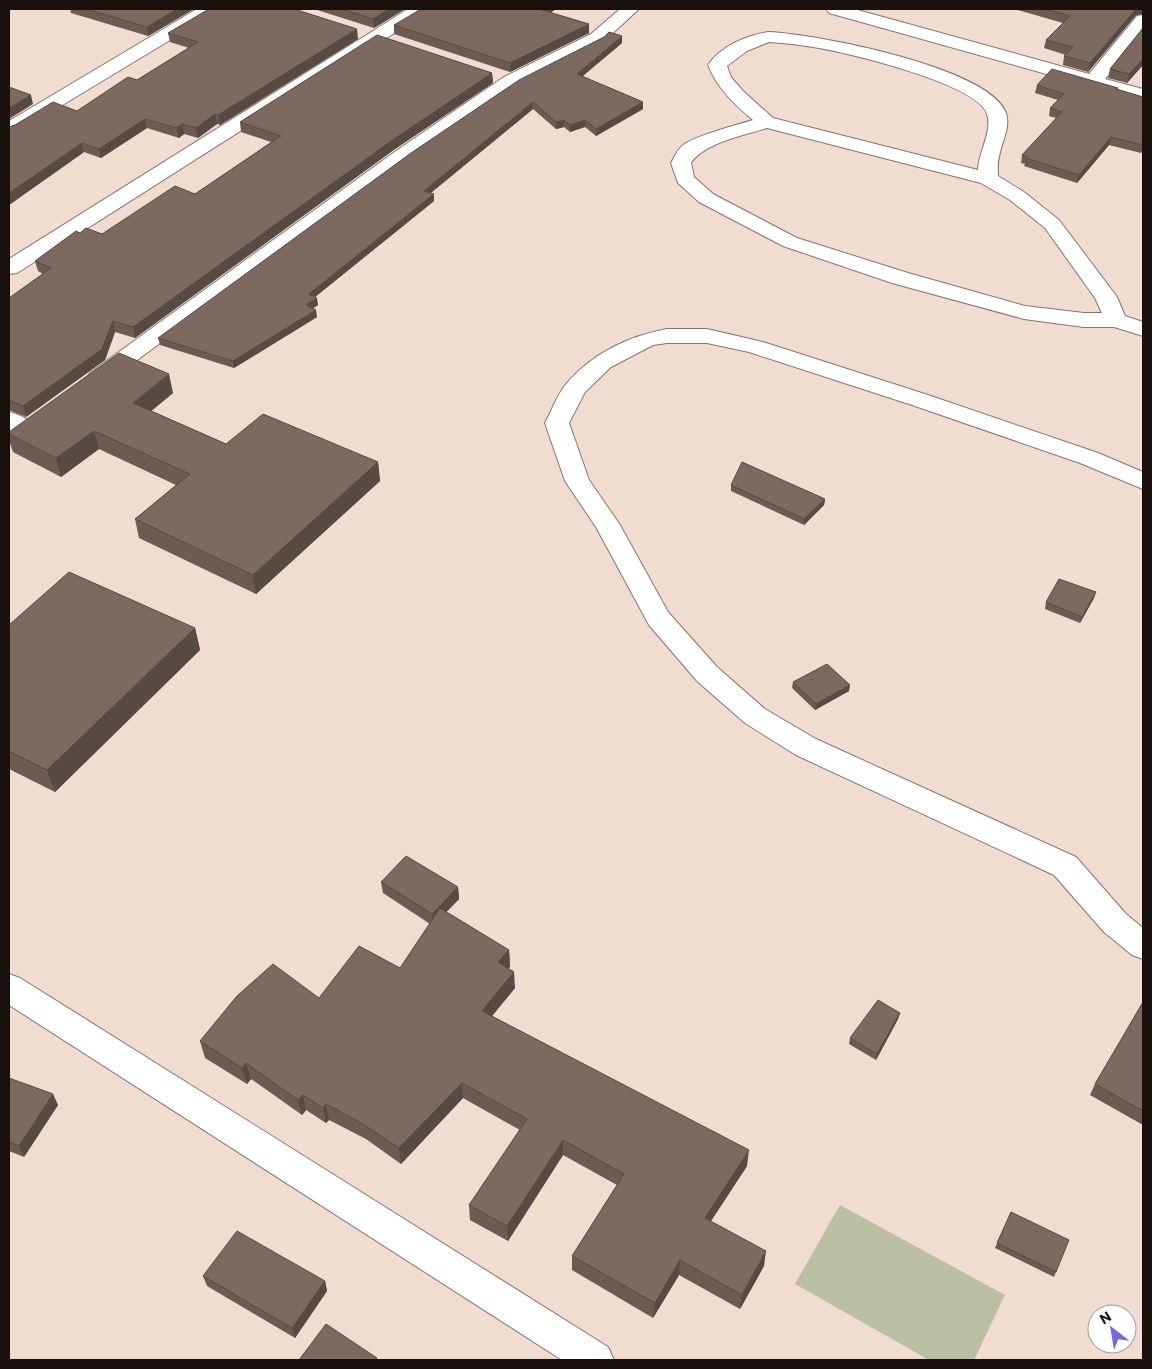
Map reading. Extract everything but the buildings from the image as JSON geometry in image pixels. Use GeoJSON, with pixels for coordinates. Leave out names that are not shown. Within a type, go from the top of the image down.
{"type":"FeatureCollection","features":[{"type":"Feature","properties":{"kind":"street"},"geometry":{"type":"LineString","coordinates":[[9,129],[209,9]]}},
{"type":"Feature","properties":{"kind":"street"},"geometry":{"type":"LineString","coordinates":[[9,268],[385,39],[420,9]]}},
{"type":"Feature","properties":{"kind":"street"},"geometry":{"type":"LineString","coordinates":[[82,390],[404,155],[502,78],[597,38],[630,9]]}},
{"type":"Feature","properties":{"kind":"street"},"geometry":{"type":"LineString","coordinates":[[835,9],[1143,95]]}},
{"type":"Feature","properties":{"kind":"street"},"geometry":{"type":"LineString","coordinates":[[1093,81],[1143,20]]}},
{"type":"Feature","properties":{"kind":"street"},"geometry":{"type":"LineString","coordinates":[[357,30],[385,39]]}},
{"type":"Feature","properties":{"kind":"street"},"geometry":{"type":"LineString","coordinates":[[988,178],[989,156],[999,126],[994,109],[984,98],[945,79],[885,57],[831,44],[789,38],[769,37],[753,40],[732,52],[717,65],[722,78],[736,95],[766,122],[988,178],[1017,196],[1052,224],[1106,297],[1116,320]]}},
{"type":"Feature","properties":{"kind":"street"},"geometry":{"type":"LineString","coordinates":[[766,122],[716,138],[689,150],[681,163],[685,179],[706,198],[790,242],[900,278],[1024,312],[1084,320],[1116,320],[1143,328]]}},
{"type":"Feature","properties":{"kind":"street"},"geometry":{"type":"LineString","coordinates":[[1143,481],[1089,458],[920,400],[755,347],[707,336],[667,336],[646,340],[603,362],[575,388],[557,423],[577,481],[607,526],[658,618],[707,674],[755,716],[806,747],[1066,866],[1115,923],[1143,946]]}},
{"type":"Feature","properties":{"kind":"street"},"geometry":{"type":"LineString","coordinates":[[9,988],[595,1360]]}},
{"type":"Feature","properties":{"kind":"green space"},"geometry":{"type":"Polygon","coordinates":[[[840,1205],[1005,1295],[974,1360],[929,1360],[795,1284],[840,1205]]]}}]}
